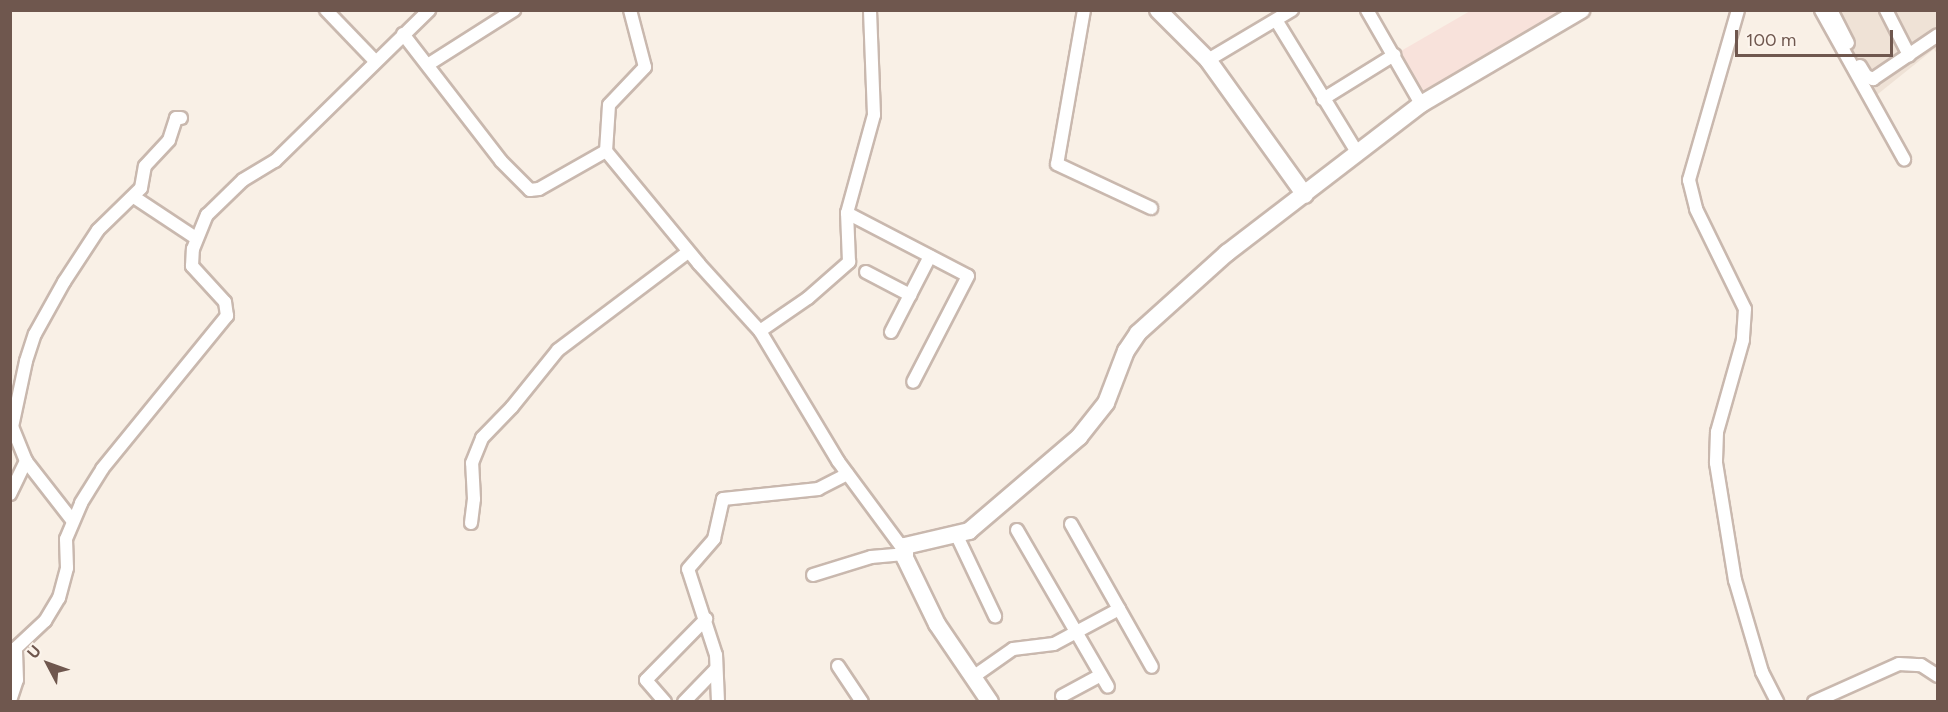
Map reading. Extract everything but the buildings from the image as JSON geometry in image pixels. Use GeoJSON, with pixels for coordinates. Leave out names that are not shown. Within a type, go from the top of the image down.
{"type":"FeatureCollection","features":[{"type":"Feature","properties":{"kind":"street"},"geometry":{"type":"LineString","coordinates":[[326,10],[375,61]]}},
{"type":"Feature","properties":{"kind":"street"},"geometry":{"type":"LineString","coordinates":[[10,700],[17,680],[17,644],[45,621],[59,598],[67,568],[66,539],[72,520],[102,469],[227,316],[225,302],[192,266],[196,238],[207,216],[224,196],[275,161],[429,10]]}},
{"type":"Feature","properties":{"kind":"street"},"geometry":{"type":"LineString","coordinates":[[429,64],[514,10]]}},
{"type":"Feature","properties":{"kind":"street"},"geometry":{"type":"LineString","coordinates":[[630,10],[645,67],[609,105],[606,151],[688,252],[760,331],[847,474],[904,552],[937,624],[990,702]]}},
{"type":"Feature","properties":{"kind":"street"},"geometry":{"type":"LineString","coordinates":[[760,331],[847,266],[851,257],[847,213],[874,115],[870,10]]}},
{"type":"Feature","properties":{"kind":"street"},"geometry":{"type":"LineString","coordinates":[[1084,10],[1057,164],[1151,208]]}},
{"type":"Feature","properties":{"kind":"street"},"geometry":{"type":"LineString","coordinates":[[1158,10],[1188,36],[1208,60],[1305,195]]}},
{"type":"Feature","properties":{"kind":"street"},"geometry":{"type":"LineString","coordinates":[[1208,60],[1292,10]]}},
{"type":"Feature","properties":{"kind":"street"},"geometry":{"type":"LineString","coordinates":[[1367,10],[1421,104]]}},
{"type":"Feature","properties":{"kind":"street"},"geometry":{"type":"LineString","coordinates":[[813,575],[871,557],[904,552],[910,544],[957,536],[979,524],[1079,437],[1106,403],[1126,351],[1145,324],[1227,253],[1421,104],[1581,10]]}},
{"type":"Feature","properties":{"kind":"street"},"geometry":{"type":"LineString","coordinates":[[1738,10],[1689,180],[1696,209],[1745,309],[1743,340],[1717,432],[1716,463],[1735,580],[1762,672],[1777,702]]}},
{"type":"Feature","properties":{"kind":"street"},"geometry":{"type":"LineString","coordinates":[[1821,10],[1904,159]]}},
{"type":"Feature","properties":{"kind":"street"},"geometry":{"type":"LineString","coordinates":[[1831,10],[1870,79],[1938,35]]}},
{"type":"Feature","properties":{"kind":"street"},"geometry":{"type":"LineString","coordinates":[[1886,10],[1909,55]]}},
{"type":"Feature","properties":{"kind":"street"},"geometry":{"type":"LineString","coordinates":[[1276,20],[1357,152]]}},
{"type":"Feature","properties":{"kind":"street"},"geometry":{"type":"LineString","coordinates":[[404,34],[501,161],[530,190],[540,189],[606,151]]}},
{"type":"Feature","properties":{"kind":"street"},"geometry":{"type":"LineString","coordinates":[[1323,99],[1394,55]]}},
{"type":"Feature","properties":{"kind":"street"},"geometry":{"type":"LineString","coordinates":[[72,520],[26,461],[12,427],[35,334],[98,230],[134,197],[144,184],[145,166],[169,140],[176,118],[181,118]]}},
{"type":"Feature","properties":{"kind":"street"},"geometry":{"type":"LineString","coordinates":[[134,197],[196,238]]}},
{"type":"Feature","properties":{"kind":"street"},"geometry":{"type":"LineString","coordinates":[[847,213],[968,276],[913,382]]}},
{"type":"Feature","properties":{"kind":"street"},"geometry":{"type":"LineString","coordinates":[[471,523],[474,499],[472,463],[482,438],[512,407],[558,350],[688,252]]}},
{"type":"Feature","properties":{"kind":"street"},"geometry":{"type":"LineString","coordinates":[[891,332],[930,256]]}},
{"type":"Feature","properties":{"kind":"street"},"geometry":{"type":"LineString","coordinates":[[866,272],[910,295]]}},
{"type":"Feature","properties":{"kind":"street"},"geometry":{"type":"LineString","coordinates":[[10,494],[26,461]]}},
{"type":"Feature","properties":{"kind":"street"},"geometry":{"type":"LineString","coordinates":[[717,702],[716,669],[706,619],[688,569],[714,539],[723,499],[818,489],[847,474]]}},
{"type":"Feature","properties":{"kind":"street"},"geometry":{"type":"LineString","coordinates":[[1071,524],[1152,667]]}},
{"type":"Feature","properties":{"kind":"street"},"geometry":{"type":"LineString","coordinates":[[1017,530],[1108,687]]}},
{"type":"Feature","properties":{"kind":"street"},"geometry":{"type":"LineString","coordinates":[[957,536],[995,616]]}},
{"type":"Feature","properties":{"kind":"street"},"geometry":{"type":"LineString","coordinates":[[973,677],[1013,649],[1045,646],[1077,633],[1119,609]]}},
{"type":"Feature","properties":{"kind":"street"},"geometry":{"type":"LineString","coordinates":[[665,702],[646,680],[706,619]]}},
{"type":"Feature","properties":{"kind":"street"},"geometry":{"type":"LineString","coordinates":[[1814,702],[1899,664],[1921,665],[1938,676]]}},
{"type":"Feature","properties":{"kind":"street"},"geometry":{"type":"LineString","coordinates":[[838,666],[862,702]]}},
{"type":"Feature","properties":{"kind":"street"},"geometry":{"type":"LineString","coordinates":[[684,702],[716,669]]}},
{"type":"Feature","properties":{"kind":"street"},"geometry":{"type":"LineString","coordinates":[[1062,696],[1101,675]]}},
{"type":"Feature","properties":{"kind":"street"},"geometry":{"type":"LineString","coordinates":[[699,686],[717,702]]}},
{"type":"Feature","properties":{"kind":"shaded area"},"geometry":{"type":"Polygon","coordinates":[[[1470,11],[1582,11],[1421,104],[1394,55],[1470,11]]]}},
{"type":"Feature","properties":{"kind":"shaded area"},"geometry":{"type":"Polygon","coordinates":[[[1822,11],[1937,11],[1937,54],[1934,49],[1868,102],[1822,11]]]}}]}
